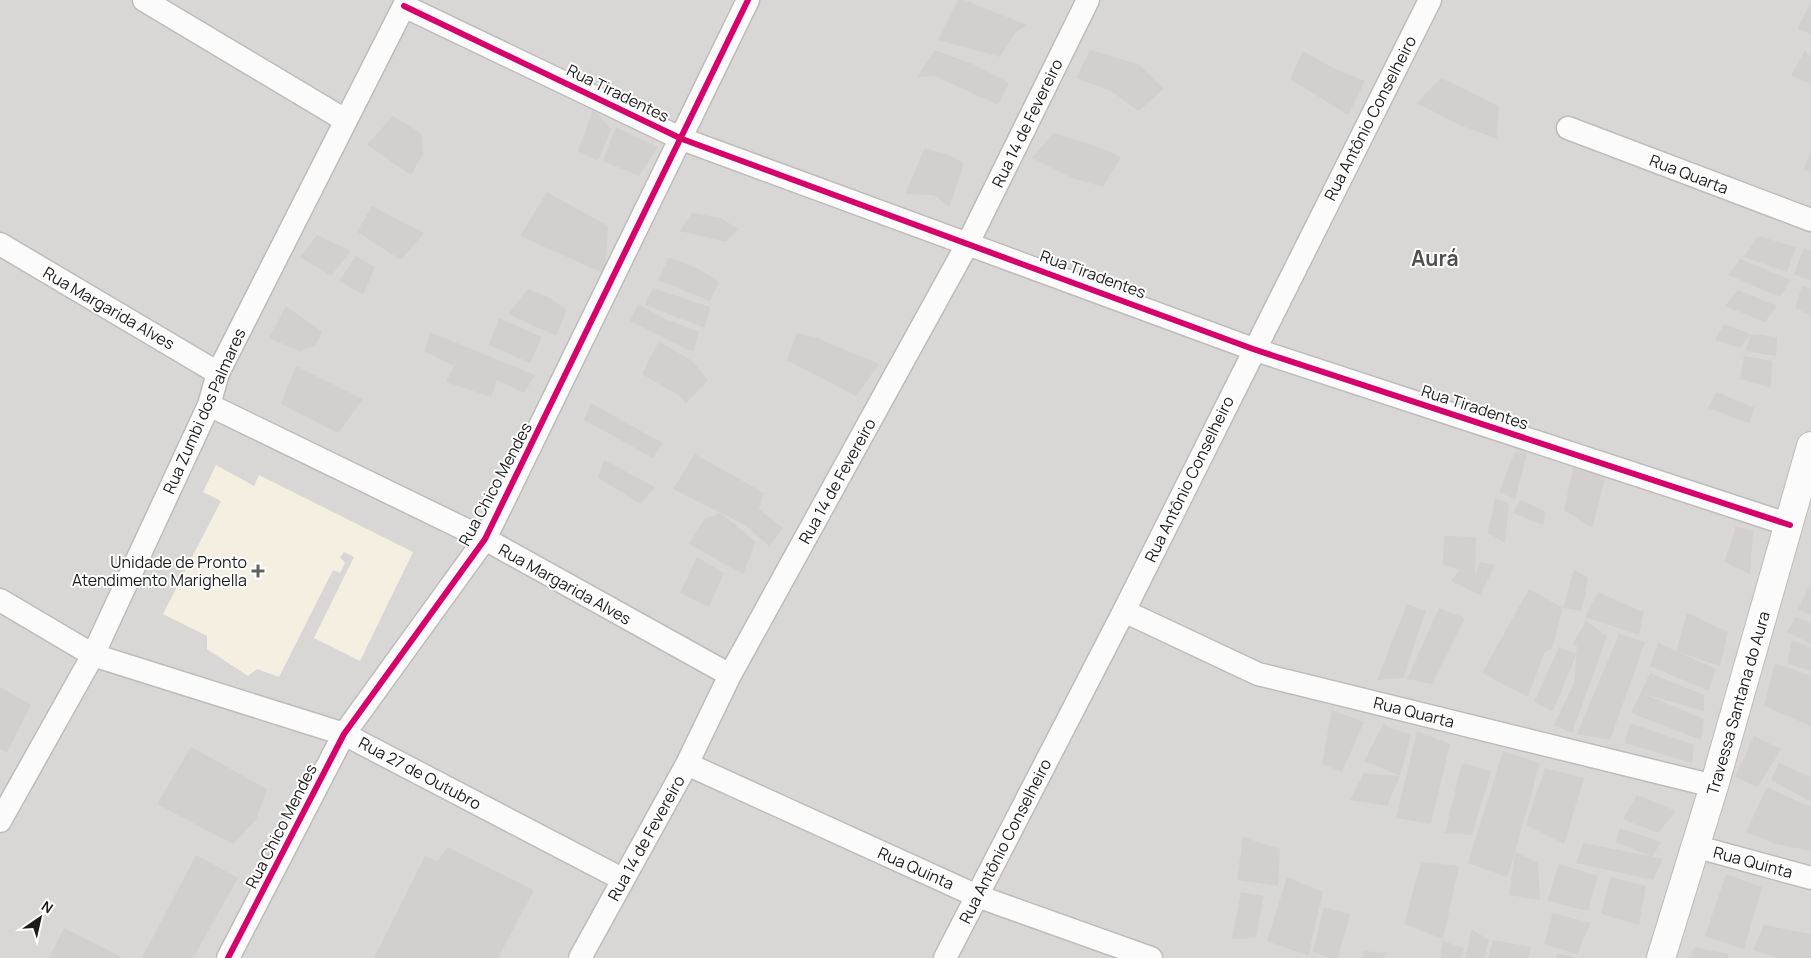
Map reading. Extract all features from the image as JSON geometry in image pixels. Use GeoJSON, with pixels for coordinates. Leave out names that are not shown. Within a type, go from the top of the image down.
{"type":"FeatureCollection","features":[{"type":"Feature","properties":{"kind":"street"},"geometry":{"type":"LineString","coordinates":[[144,0],[346,120]]}},
{"type":"Feature","properties":{"kind":"street","name":"Rua Chico Mendes"},"geometry":{"type":"LineString","coordinates":[[228,958],[344,734],[485,539],[682,139],[748,0]]}},
{"type":"Feature","properties":{"kind":"street","name":"Rua 14 de Fevereiro"},"geometry":{"type":"LineString","coordinates":[[580,958],[687,764],[730,675],[968,243],[1088,0]]}},
{"type":"Feature","properties":{"kind":"street","name":"Rua Antônio Conselheiro"},"geometry":{"type":"LineString","coordinates":[[945,958],[1124,611],[1253,348],[1430,0]]}},
{"type":"Feature","properties":{"kind":"street","name":"Rua Zumbi dos Palmares"},"geometry":{"type":"LineString","coordinates":[[0,821],[93,654],[209,405],[218,372],[405,3]]}},
{"type":"Feature","properties":{"kind":"street","name":"Rua Tiradentes"},"geometry":{"type":"LineString","coordinates":[[405,3],[682,139],[1253,348],[1790,525]]}},
{"type":"Feature","properties":{"kind":"street","name":"Rua Quarta"},"geometry":{"type":"LineString","coordinates":[[1568,128],[1811,220]]}},
{"type":"Feature","properties":{"kind":"street","name":"Rua Margarida Alves"},"geometry":{"type":"LineString","coordinates":[[0,244],[218,372]]}},
{"type":"Feature","properties":{"kind":"street","name":"Rua Margarida Alves"},"geometry":{"type":"LineString","coordinates":[[209,405],[485,539],[730,675]]}},
{"type":"Feature","properties":{"kind":"street","name":"Travessa Santana do Aura"},"geometry":{"type":"LineString","coordinates":[[1661,958],[1714,786],[1811,446]]}},
{"type":"Feature","properties":{"kind":"street","name":"Rua 27 de Outubro"},"geometry":{"type":"LineString","coordinates":[[0,600],[93,654],[344,734],[622,879]]}},
{"type":"Feature","properties":{"kind":"street","name":"Rua Quarta"},"geometry":{"type":"LineString","coordinates":[[1124,611],[1258,674],[1714,786]]}},
{"type":"Feature","properties":{"kind":"street","name":"Rua Quinta"},"geometry":{"type":"LineString","coordinates":[[687,764],[977,896],[1151,958]]}},
{"type":"Feature","properties":{"kind":"street","name":"Rua Quinta"},"geometry":{"type":"LineString","coordinates":[[1694,846],[1811,878]]}},
{"type":"Feature","properties":{"kind":"shaded area"},"geometry":{"type":"Polygon","coordinates":[[[0,0],[1811,0],[1811,958],[0,958],[0,0]]]}},
{"type":"Feature","properties":{"kind":"shaded area","name":"Unidade de Pronto Atendimento Marighella"},"geometry":{"type":"Polygon","coordinates":[[[216,465],[254,486],[259,475],[413,552],[360,661],[314,638],[354,557],[344,552],[340,557],[345,563],[340,573],[333,570],[279,677],[257,669],[248,676],[207,649],[207,636],[163,614],[221,501],[203,492],[216,465]]]}},
{"type":"Feature","properties":{"kind":"building"},"geometry":{"type":"Polygon","coordinates":[[[958,0],[964,0],[1027,25],[1015,33],[1000,57],[938,40],[958,0]]]}},
{"type":"Feature","properties":{"kind":"building"},"geometry":{"type":"Polygon","coordinates":[[[1811,4],[1811,34],[1797,29],[1811,4]]]}},
{"type":"Feature","properties":{"kind":"building"},"geometry":{"type":"Polygon","coordinates":[[[935,50],[975,65],[1009,83],[998,105],[935,76],[917,77],[935,50]]]}},
{"type":"Feature","properties":{"kind":"building"},"geometry":{"type":"Polygon","coordinates":[[[1090,50],[1138,64],[1164,89],[1138,111],[1111,91],[1076,78],[1090,50]]]}},
{"type":"Feature","properties":{"kind":"building"},"geometry":{"type":"Polygon","coordinates":[[[1805,50],[1811,57],[1811,84],[1791,76],[1805,50]]]}},
{"type":"Feature","properties":{"kind":"building"},"geometry":{"type":"Polygon","coordinates":[[[1303,51],[1335,69],[1365,81],[1348,115],[1290,79],[1303,51]]]}},
{"type":"Feature","properties":{"kind":"building"},"geometry":{"type":"Polygon","coordinates":[[[1441,78],[1499,106],[1497,139],[1460,125],[1417,103],[1441,78]]]}},
{"type":"Feature","properties":{"kind":"building"},"geometry":{"type":"Polygon","coordinates":[[[593,109],[611,129],[598,161],[578,151],[593,109]]]}},
{"type":"Feature","properties":{"kind":"building"},"geometry":{"type":"Polygon","coordinates":[[[393,116],[421,133],[423,154],[411,175],[367,145],[393,116]]]}},
{"type":"Feature","properties":{"kind":"building"},"geometry":{"type":"Polygon","coordinates":[[[616,127],[658,147],[639,176],[603,161],[616,127]]]}},
{"type":"Feature","properties":{"kind":"building"},"geometry":{"type":"Polygon","coordinates":[[[1053,133],[1093,145],[1121,157],[1103,187],[1072,178],[1032,158],[1053,133]]]}},
{"type":"Feature","properties":{"kind":"building"},"geometry":{"type":"Polygon","coordinates":[[[925,148],[949,155],[964,163],[949,207],[934,195],[905,194],[925,148]]]}},
{"type":"Feature","properties":{"kind":"building"},"geometry":{"type":"Polygon","coordinates":[[[1811,152],[1811,172],[1803,170],[1811,152]]]}},
{"type":"Feature","properties":{"kind":"building"},"geometry":{"type":"Polygon","coordinates":[[[547,192],[608,226],[605,274],[520,236],[547,192]]]}},
{"type":"Feature","properties":{"kind":"building"},"geometry":{"type":"Polygon","coordinates":[[[372,206],[424,233],[401,260],[357,232],[372,206]]]}},
{"type":"Feature","properties":{"kind":"building"},"geometry":{"type":"Polygon","coordinates":[[[692,213],[721,218],[738,229],[726,242],[680,231],[692,213]]]}},
{"type":"Feature","properties":{"kind":"building"},"geometry":{"type":"Polygon","coordinates":[[[317,235],[351,251],[331,276],[300,257],[317,235]]]}},
{"type":"Feature","properties":{"kind":"building"},"geometry":{"type":"Polygon","coordinates":[[[1758,236],[1796,247],[1787,272],[1744,257],[1758,236]]]}},
{"type":"Feature","properties":{"kind":"building"},"geometry":{"type":"Polygon","coordinates":[[[1804,248],[1811,250],[1811,281],[1794,274],[1804,248]]]}},
{"type":"Feature","properties":{"kind":"building"},"geometry":{"type":"Polygon","coordinates":[[[356,256],[375,267],[363,295],[339,281],[356,256]]]}},
{"type":"Feature","properties":{"kind":"building"},"geometry":{"type":"Polygon","coordinates":[[[669,257],[697,268],[719,282],[710,301],[658,280],[669,257]]]}},
{"type":"Feature","properties":{"kind":"building"},"geometry":{"type":"Polygon","coordinates":[[[1740,259],[1791,280],[1780,297],[1728,275],[1740,259]]]}},
{"type":"Feature","properties":{"kind":"building"},"geometry":{"type":"Polygon","coordinates":[[[1802,286],[1811,289],[1811,316],[1795,308],[1802,286]]]}},
{"type":"Feature","properties":{"kind":"building"},"geometry":{"type":"Polygon","coordinates":[[[653,288],[710,307],[705,328],[645,305],[653,288]]]}},
{"type":"Feature","properties":{"kind":"building"},"geometry":{"type":"Polygon","coordinates":[[[528,289],[550,298],[567,310],[556,336],[508,314],[528,289]]]}},
{"type":"Feature","properties":{"kind":"building"},"geometry":{"type":"Polygon","coordinates":[[[1738,290],[1777,306],[1765,322],[1725,306],[1738,290]]]}},
{"type":"Feature","properties":{"kind":"building"},"geometry":{"type":"Polygon","coordinates":[[[638,304],[665,319],[699,332],[693,352],[630,321],[638,304]]]}},
{"type":"Feature","properties":{"kind":"building"},"geometry":{"type":"Polygon","coordinates":[[[286,306],[322,332],[315,346],[300,351],[269,338],[286,306]]]}},
{"type":"Feature","properties":{"kind":"building"},"geometry":{"type":"Polygon","coordinates":[[[499,318],[542,337],[530,363],[489,345],[499,318]]]}},
{"type":"Feature","properties":{"kind":"building"},"geometry":{"type":"Polygon","coordinates":[[[1724,324],[1751,334],[1740,348],[1715,340],[1724,324]]]}},
{"type":"Feature","properties":{"kind":"building"},"geometry":{"type":"Polygon","coordinates":[[[430,332],[535,375],[524,393],[497,380],[491,397],[446,382],[454,366],[425,351],[430,332]]]}},
{"type":"Feature","properties":{"kind":"building"},"geometry":{"type":"Polygon","coordinates":[[[797,333],[817,338],[879,364],[856,396],[787,360],[797,333]]]}},
{"type":"Feature","properties":{"kind":"building"},"geometry":{"type":"Polygon","coordinates":[[[1751,334],[1777,337],[1776,356],[1745,351],[1751,334]]]}},
{"type":"Feature","properties":{"kind":"building"},"geometry":{"type":"Polygon","coordinates":[[[659,341],[692,361],[708,380],[686,403],[678,395],[642,374],[659,341]]]}},
{"type":"Feature","properties":{"kind":"building"},"geometry":{"type":"Polygon","coordinates":[[[1744,356],[1772,361],[1771,388],[1740,379],[1744,356]]]}},
{"type":"Feature","properties":{"kind":"building"},"geometry":{"type":"Polygon","coordinates":[[[296,366],[363,399],[338,433],[281,404],[296,366]]]}},
{"type":"Feature","properties":{"kind":"building"},"geometry":{"type":"Polygon","coordinates":[[[1716,392],[1755,408],[1749,423],[1708,408],[1716,392]]]}},
{"type":"Feature","properties":{"kind":"building"},"geometry":{"type":"Polygon","coordinates":[[[591,403],[663,443],[653,458],[584,420],[591,403]]]}},
{"type":"Feature","properties":{"kind":"building"},"geometry":{"type":"Polygon","coordinates":[[[1515,452],[1527,453],[1515,500],[1499,492],[1515,452]]]}},
{"type":"Feature","properties":{"kind":"building"},"geometry":{"type":"Polygon","coordinates":[[[695,454],[764,493],[759,509],[783,528],[769,546],[745,525],[673,489],[695,454]]]}},
{"type":"Feature","properties":{"kind":"building"},"geometry":{"type":"Polygon","coordinates":[[[604,460],[655,487],[641,504],[598,478],[604,460]]]}},
{"type":"Feature","properties":{"kind":"building"},"geometry":{"type":"Polygon","coordinates":[[[1574,464],[1606,475],[1592,528],[1564,510],[1574,464]]]}},
{"type":"Feature","properties":{"kind":"building"},"geometry":{"type":"Polygon","coordinates":[[[1495,498],[1509,503],[1505,543],[1488,533],[1495,498]]]}},
{"type":"Feature","properties":{"kind":"building"},"geometry":{"type":"Polygon","coordinates":[[[1520,500],[1545,511],[1543,525],[1513,513],[1520,500]]]}},
{"type":"Feature","properties":{"kind":"building"},"geometry":{"type":"Polygon","coordinates":[[[721,513],[756,542],[743,574],[689,544],[704,519],[721,513]]]}},
{"type":"Feature","properties":{"kind":"building"},"geometry":{"type":"Polygon","coordinates":[[[1736,526],[1753,531],[1750,574],[1724,562],[1736,526]]]}},
{"type":"Feature","properties":{"kind":"building"},"geometry":{"type":"Polygon","coordinates":[[[1444,536],[1476,537],[1475,574],[1480,562],[1495,565],[1480,595],[1451,581],[1460,570],[1443,565],[1444,536]]]}},
{"type":"Feature","properties":{"kind":"building"},"geometry":{"type":"Polygon","coordinates":[[[697,557],[724,573],[709,607],[680,593],[697,557]]]}},
{"type":"Feature","properties":{"kind":"building"},"geometry":{"type":"Polygon","coordinates":[[[1574,569],[1588,578],[1582,611],[1563,608],[1574,569]]]}},
{"type":"Feature","properties":{"kind":"building"},"geometry":{"type":"Polygon","coordinates":[[[1811,583],[1811,615],[1798,609],[1811,583]]]}},
{"type":"Feature","properties":{"kind":"building"},"geometry":{"type":"Polygon","coordinates":[[[1529,589],[1563,608],[1552,648],[1544,653],[1528,697],[1482,673],[1529,589]]]}},
{"type":"Feature","properties":{"kind":"building"},"geometry":{"type":"Polygon","coordinates":[[[1598,592],[1640,611],[1644,611],[1639,635],[1585,617],[1598,592]]]}},
{"type":"Feature","properties":{"kind":"building"},"geometry":{"type":"Polygon","coordinates":[[[1407,604],[1426,611],[1403,678],[1377,680],[1407,604]]]}},
{"type":"Feature","properties":{"kind":"building"},"geometry":{"type":"Polygon","coordinates":[[[1439,608],[1465,618],[1432,684],[1407,679],[1439,608]]]}},
{"type":"Feature","properties":{"kind":"building"},"geometry":{"type":"Polygon","coordinates":[[[1687,613],[1728,632],[1720,666],[1678,652],[1716,669],[1709,691],[1650,666],[1658,643],[1676,651],[1687,613]]]}},
{"type":"Feature","properties":{"kind":"building"},"geometry":{"type":"Polygon","coordinates":[[[1796,617],[1811,623],[1811,644],[1787,632],[1796,617]]]}},
{"type":"Feature","properties":{"kind":"building"},"geometry":{"type":"Polygon","coordinates":[[[1586,621],[1607,636],[1572,733],[1554,725],[1575,681],[1576,655],[1553,711],[1534,702],[1559,647],[1576,654],[1577,646],[1572,645],[1586,621]]]}},
{"type":"Feature","properties":{"kind":"building"},"geometry":{"type":"Polygon","coordinates":[[[1619,634],[1645,642],[1610,740],[1577,734],[1619,634]]]}},
{"type":"Feature","properties":{"kind":"building"},"geometry":{"type":"Polygon","coordinates":[[[1792,640],[1811,648],[1811,671],[1787,663],[1792,640]]]}},
{"type":"Feature","properties":{"kind":"building"},"geometry":{"type":"Polygon","coordinates":[[[1775,663],[1811,676],[1811,726],[1764,706],[1775,663]]]}},
{"type":"Feature","properties":{"kind":"building"},"geometry":{"type":"Polygon","coordinates":[[[1650,673],[1704,695],[1704,711],[1644,694],[1704,719],[1701,740],[1631,713],[1650,673]]]}},
{"type":"Feature","properties":{"kind":"building"},"geometry":{"type":"Polygon","coordinates":[[[0,687],[31,705],[7,753],[0,749],[0,687]]]}},
{"type":"Feature","properties":{"kind":"building"},"geometry":{"type":"Polygon","coordinates":[[[1332,710],[1364,722],[1342,772],[1322,764],[1332,710]]]}},
{"type":"Feature","properties":{"kind":"building"},"geometry":{"type":"Polygon","coordinates":[[[1384,723],[1388,727],[1411,735],[1400,776],[1364,761],[1384,723]]]}},
{"type":"Feature","properties":{"kind":"building"},"geometry":{"type":"Polygon","coordinates":[[[1630,723],[1694,745],[1692,763],[1625,743],[1630,723]]]}},
{"type":"Feature","properties":{"kind":"building"},"geometry":{"type":"Polygon","coordinates":[[[1417,731],[1450,744],[1431,824],[1396,818],[1417,731]]]}},
{"type":"Feature","properties":{"kind":"building"},"geometry":{"type":"Polygon","coordinates":[[[1754,736],[1781,749],[1758,787],[1735,777],[1754,736]]]}},
{"type":"Feature","properties":{"kind":"building"},"geometry":{"type":"Polygon","coordinates":[[[191,747],[267,789],[256,820],[233,844],[157,804],[191,747]]]}},
{"type":"Feature","properties":{"kind":"building"},"geometry":{"type":"Polygon","coordinates":[[[1503,751],[1540,763],[1507,877],[1468,863],[1503,751]]]}},
{"type":"Feature","properties":{"kind":"building"},"geometry":{"type":"Polygon","coordinates":[[[1462,763],[1491,771],[1472,835],[1445,833],[1462,763]]]}},
{"type":"Feature","properties":{"kind":"building"},"geometry":{"type":"Polygon","coordinates":[[[1779,763],[1811,777],[1811,802],[1771,780],[1779,763]]]}},
{"type":"Feature","properties":{"kind":"building"},"geometry":{"type":"Polygon","coordinates":[[[1545,768],[1584,778],[1564,844],[1526,825],[1545,768]]]}},
{"type":"Feature","properties":{"kind":"building"},"geometry":{"type":"Polygon","coordinates":[[[1364,773],[1400,776],[1387,806],[1350,800],[1364,773]]]}},
{"type":"Feature","properties":{"kind":"building"},"geometry":{"type":"Polygon","coordinates":[[[1767,787],[1811,807],[1811,851],[1775,844],[1746,832],[1767,787]]]}},
{"type":"Feature","properties":{"kind":"building"},"geometry":{"type":"Polygon","coordinates":[[[1637,795],[1676,811],[1658,833],[1623,819],[1637,795]]]}},
{"type":"Feature","properties":{"kind":"building"},"geometry":{"type":"Polygon","coordinates":[[[1620,828],[1661,842],[1652,857],[1616,842],[1620,828]]]}},
{"type":"Feature","properties":{"kind":"building"},"geometry":{"type":"Polygon","coordinates":[[[1243,837],[1280,849],[1278,886],[1237,880],[1243,837]]]}},
{"type":"Feature","properties":{"kind":"building"},"geometry":{"type":"Polygon","coordinates":[[[1583,843],[1663,859],[1653,880],[1576,863],[1583,843]]]}},
{"type":"Feature","properties":{"kind":"building"},"geometry":{"type":"Polygon","coordinates":[[[447,847],[534,890],[498,958],[374,958],[425,856],[438,861],[447,847]]]}},
{"type":"Feature","properties":{"kind":"building"},"geometry":{"type":"Polygon","coordinates":[[[1515,852],[1538,863],[1540,900],[1509,895],[1515,852]]]}},
{"type":"Feature","properties":{"kind":"building"},"geometry":{"type":"Polygon","coordinates":[[[196,855],[238,878],[193,958],[142,958],[196,855]]]}},
{"type":"Feature","properties":{"kind":"building"},"geometry":{"type":"Polygon","coordinates":[[[1421,862],[1459,866],[1443,939],[1404,924],[1421,862]]]}},
{"type":"Feature","properties":{"kind":"building"},"geometry":{"type":"Polygon","coordinates":[[[1559,864],[1598,876],[1588,911],[1547,901],[1559,864]]]}},
{"type":"Feature","properties":{"kind":"building"},"geometry":{"type":"Polygon","coordinates":[[[1726,874],[1762,887],[1744,949],[1705,936],[1726,874]]]}},
{"type":"Feature","properties":{"kind":"building"},"geometry":{"type":"Polygon","coordinates":[[[1287,877],[1323,892],[1308,956],[1267,941],[1287,877]]]}},
{"type":"Feature","properties":{"kind":"building"},"geometry":{"type":"Polygon","coordinates":[[[1610,877],[1646,886],[1639,925],[1601,914],[1610,877]]]}},
{"type":"Feature","properties":{"kind":"building"},"geometry":{"type":"Polygon","coordinates":[[[1241,892],[1264,896],[1256,938],[1232,939],[1241,892]]]}},
{"type":"Feature","properties":{"kind":"building"},"geometry":{"type":"Polygon","coordinates":[[[1324,907],[1350,914],[1338,958],[1329,958],[1313,952],[1324,907]]]}},
{"type":"Feature","properties":{"kind":"building"},"geometry":{"type":"Polygon","coordinates":[[[1553,913],[1591,923],[1577,954],[1544,944],[1553,913]]]}},
{"type":"Feature","properties":{"kind":"building"},"geometry":{"type":"Polygon","coordinates":[[[1764,925],[1811,934],[1811,958],[1777,958],[1753,950],[1764,925]]]}},
{"type":"Feature","properties":{"kind":"building"},"geometry":{"type":"Polygon","coordinates":[[[64,928],[124,958],[49,958],[64,928]]]}},
{"type":"Feature","properties":{"kind":"building"},"geometry":{"type":"Polygon","coordinates":[[[1471,929],[1489,940],[1485,958],[1466,958],[1471,929]]]}},
{"type":"Feature","properties":{"kind":"building"},"geometry":{"type":"Polygon","coordinates":[[[1493,940],[1531,947],[1528,958],[1488,958],[1493,940]]]}},
{"type":"Feature","properties":{"kind":"building"},"geometry":{"type":"Polygon","coordinates":[[[1443,941],[1464,948],[1461,958],[1440,958],[1443,941]]]}},
{"type":"Feature","properties":{"kind":"building"},"geometry":{"type":"Polygon","coordinates":[[[1694,947],[1728,954],[1728,958],[1690,958],[1694,947]]]}},
{"type":"Feature","properties":{"kind":"building"},"geometry":{"type":"Polygon","coordinates":[[[1364,951],[1386,953],[1384,958],[1362,958],[1364,951]]]}},
{"type":"Feature","properties":{"kind":"building"},"geometry":{"type":"Polygon","coordinates":[[[1557,953],[1574,957],[1574,958],[1556,958],[1557,953]]]}},
{"type":"Feature","properties":{"kind":"cycle path"},"geometry":{"type":"LineString","coordinates":[[228,958],[344,734],[485,539],[748,0]]}},
{"type":"Feature","properties":{"kind":"cycle path"},"geometry":{"type":"LineString","coordinates":[[404,6],[682,139],[1253,349],[1790,525]]}},
{"type":"Feature","properties":{"kind":"place","name":"Unidade de Pronto Atendimento Marighella"},"geometry":{"type":"Point","coordinates":[258,571]}},
{"type":"Feature","properties":{"kind":"district","name":"Aurá"},"geometry":{"type":"Point","coordinates":[1435,258]}}]}
